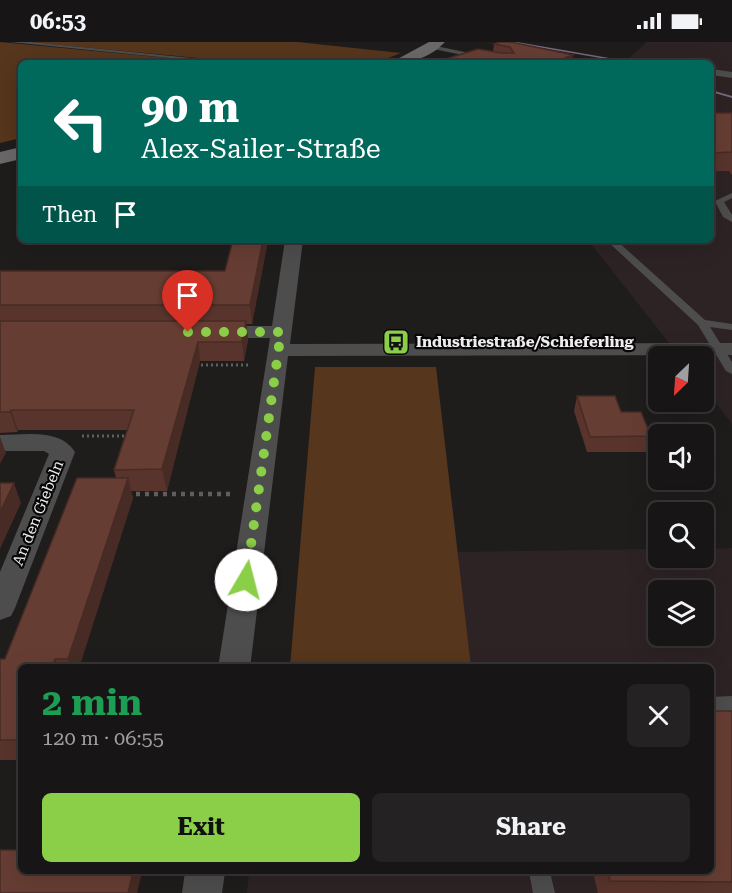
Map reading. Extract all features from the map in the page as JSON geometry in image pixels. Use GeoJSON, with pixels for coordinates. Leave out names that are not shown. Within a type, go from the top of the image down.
{"type":"FeatureCollection","features":[{"type":"Feature","properties":{"kind":"main road"},"geometry":{"type":"LineString","coordinates":[[404,60],[435,45]]}},
{"type":"Feature","properties":{"kind":"main road"},"geometry":{"type":"LineString","coordinates":[[0,158],[18,154]]}},
{"type":"Feature","properties":{"kind":"street"},"geometry":{"type":"LineString","coordinates":[[714,72],[732,75]]}},
{"type":"Feature","properties":{"kind":"street"},"geometry":{"type":"LineString","coordinates":[[235,664],[294,243]]}},
{"type":"Feature","properties":{"kind":"street"},"geometry":{"type":"LineString","coordinates":[[188,332],[279,349],[726,349]]}},
{"type":"Feature","properties":{"kind":"street"},"geometry":{"type":"LineString","coordinates":[[0,443],[49,443],[60,450]]}},
{"type":"Feature","properties":{"kind":"street","name":"An den Giebeln"},"geometry":{"type":"LineString","coordinates":[[0,608],[60,450]]}},
{"type":"Feature","properties":{"kind":"street"},"geometry":{"type":"LineString","coordinates":[[202,893],[205,874]]}},
{"type":"Feature","properties":{"kind":"lane"},"geometry":{"type":"LineString","coordinates":[[13,42],[207,60]]}},
{"type":"Feature","properties":{"kind":"lane"},"geometry":{"type":"LineString","coordinates":[[435,45],[496,60]]}},
{"type":"Feature","properties":{"kind":"lane"},"geometry":{"type":"LineString","coordinates":[[732,195],[719,201],[726,215],[732,219]]}},
{"type":"Feature","properties":{"kind":"lane"},"geometry":{"type":"LineString","coordinates":[[615,243],[702,323],[726,349],[732,370]]}},
{"type":"Feature","properties":{"kind":"lane"},"geometry":{"type":"LineString","coordinates":[[702,323],[732,327]]}},
{"type":"Feature","properties":{"kind":"lane"},"geometry":{"type":"LineString","coordinates":[[714,705],[732,704]]}},
{"type":"Feature","properties":{"kind":"lane"},"geometry":{"type":"LineString","coordinates":[[540,874],[544,893]]}},
{"type":"Feature","properties":{"kind":"path"},"geometry":{"type":"LineString","coordinates":[[189,365],[279,349]]}},
{"type":"Feature","properties":{"kind":"path"},"geometry":{"type":"LineString","coordinates":[[60,450],[79,435],[129,436],[133,426]]}},
{"type":"Feature","properties":{"kind":"path"},"geometry":{"type":"LineString","coordinates":[[117,495],[258,493]]}},
{"type":"Feature","properties":{"kind":"shaded area"},"geometry":{"type":"Polygon","coordinates":[[[0,42],[189,60],[18,60],[18,139],[0,143],[0,42]]]}},
{"type":"Feature","properties":{"kind":"shaded area"},"geometry":{"type":"Polygon","coordinates":[[[28,42],[297,42],[401,53],[384,60],[220,60],[28,42]]]}},
{"type":"Feature","properties":{"kind":"shaded area"},"geometry":{"type":"Polygon","coordinates":[[[647,42],[732,42],[732,424],[714,400],[714,346],[671,346],[590,243],[714,243],[714,60],[627,60],[647,42]]]}},
{"type":"Feature","properties":{"kind":"shaded area"},"geometry":{"type":"Polygon","coordinates":[[[315,367],[436,367],[471,664],[290,664],[315,367]]]}},
{"type":"Feature","properties":{"kind":"shaded area"},"geometry":{"type":"Polygon","coordinates":[[[732,548],[732,893],[247,893],[249,874],[714,874],[714,664],[465,664],[458,552],[648,549],[648,568],[714,568],[714,549],[732,548]]]}},
{"type":"Feature","properties":{"kind":"building"},"geometry":{"type":"Polygon","coordinates":[[[511,42],[573,55],[559,60],[443,60],[478,49],[514,53],[510,47],[494,44],[511,42]]]}},
{"type":"Feature","properties":{"kind":"building"},"geometry":{"type":"Polygon","coordinates":[[[714,113],[732,113],[732,152],[714,153],[714,113]]]}},
{"type":"Feature","properties":{"kind":"building"},"geometry":{"type":"Polygon","coordinates":[[[232,243],[262,243],[250,305],[0,305],[0,271],[225,271],[232,243]]]}},
{"type":"Feature","properties":{"kind":"building"},"geometry":{"type":"Polygon","coordinates":[[[0,321],[246,321],[242,342],[198,342],[162,469],[114,470],[134,410],[11,410],[0,412],[0,321]]]}},
{"type":"Feature","properties":{"kind":"building"},"geometry":{"type":"Polygon","coordinates":[[[577,396],[615,396],[621,412],[641,412],[648,429],[648,436],[590,437],[577,396]]]}},
{"type":"Feature","properties":{"kind":"building"},"geometry":{"type":"Polygon","coordinates":[[[77,478],[128,478],[68,659],[55,659],[53,664],[18,664],[18,740],[0,740],[0,659],[5,659],[77,478]]]}},
{"type":"Feature","properties":{"kind":"building"},"geometry":{"type":"Polygon","coordinates":[[[0,483],[14,483],[0,512],[0,483]]]}},
{"type":"Feature","properties":{"kind":"building"},"geometry":{"type":"Polygon","coordinates":[[[714,711],[732,711],[732,882],[610,881],[608,874],[714,874],[714,711]]]}},
{"type":"Feature","properties":{"kind":"building"},"geometry":{"type":"Polygon","coordinates":[[[0,850],[18,850],[18,874],[133,874],[128,893],[0,893],[0,850]]]}},
{"type":"Feature","properties":{"kind":"waterway"},"geometry":{"type":"LineString","coordinates":[[510,42],[618,60]]}},
{"type":"Feature","properties":{"kind":"waterway"},"geometry":{"type":"LineString","coordinates":[[714,92],[732,97]]}},
{"type":"Feature","properties":{"kind":"place","name":"Industriestraße/Schieferling"},"geometry":{"type":"Point","coordinates":[396,342]}},
{"type":"Feature","properties":{"kind":"route"},"geometry":{"type":"LineString","coordinates":[[188,332],[281,332],[246,580]]}}]}
